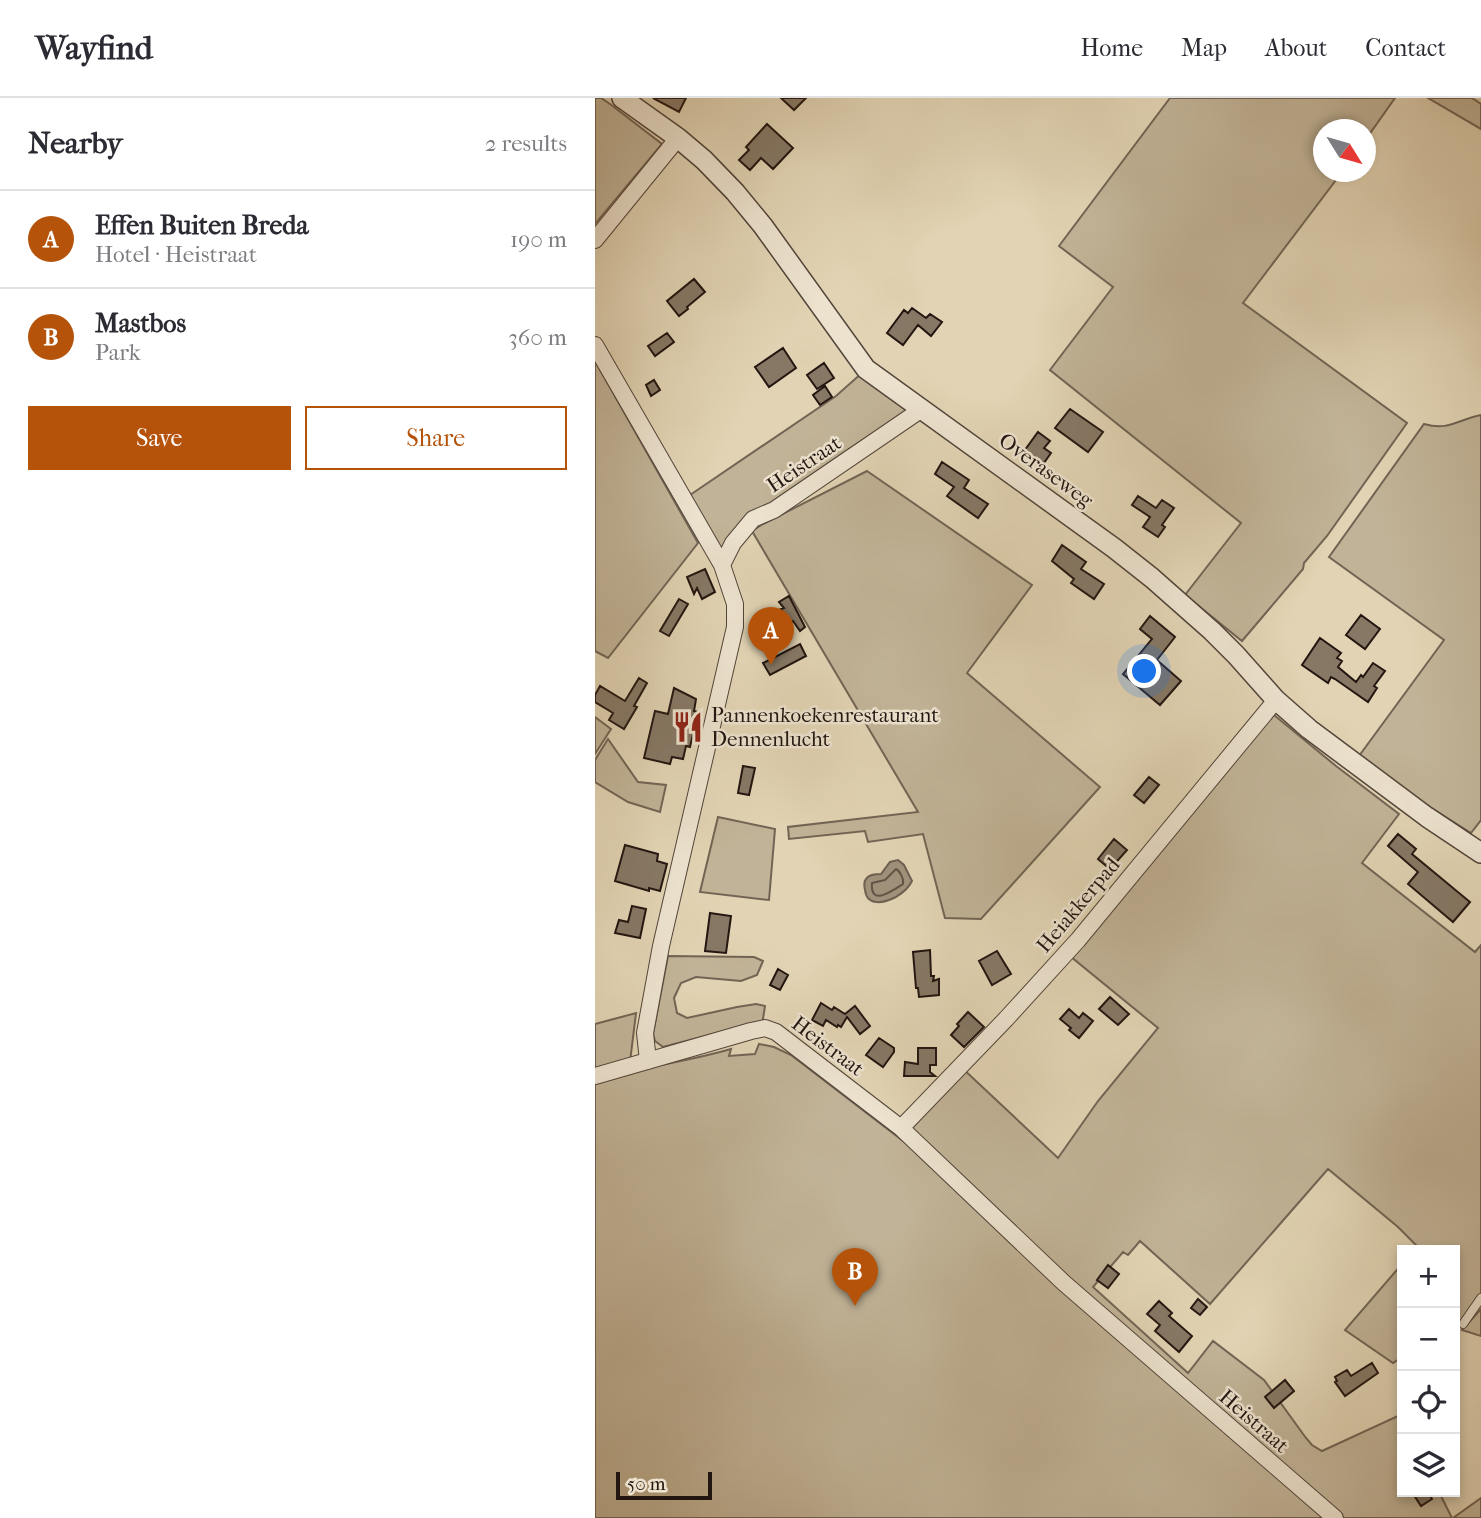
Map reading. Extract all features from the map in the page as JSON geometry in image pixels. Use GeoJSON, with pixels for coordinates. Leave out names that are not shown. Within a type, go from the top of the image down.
{"type":"FeatureCollection","features":[{"type":"Feature","properties":{"kind":"street","name":"Overaseweg"},"geometry":{"type":"LineString","coordinates":[[622,98],[704,160],[735,192],[866,369],[1049,500],[1152,578],[1236,655],[1276,700],[1308,729],[1427,817],[1479,849]]}},
{"type":"Feature","properties":{"kind":"street"},"geometry":{"type":"LineString","coordinates":[[595,240],[677,138]]}},
{"type":"Feature","properties":{"kind":"street"},"geometry":{"type":"LineString","coordinates":[[595,345],[722,565],[735,604],[735,627],[661,946],[645,1033],[648,1061],[595,1076]]}},
{"type":"Feature","properties":{"kind":"street","name":"Heistraat"},"geometry":{"type":"LineString","coordinates":[[722,565],[733,543],[753,519],[774,510],[922,409]]}},
{"type":"Feature","properties":{"kind":"street","name":"Heiakkerpad"},"geometry":{"type":"LineString","coordinates":[[901,1128],[1078,940],[1276,700]]}},
{"type":"Feature","properties":{"kind":"street","name":"Heistraat"},"geometry":{"type":"LineString","coordinates":[[648,1061],[765,1028],[776,1032],[901,1128],[1064,1283],[1335,1518]]}},
{"type":"Feature","properties":{"kind":"lane"},"geometry":{"type":"LineString","coordinates":[[1463,1324],[1481,1298]]}},
{"type":"Feature","properties":{"kind":"shaded area"},"geometry":{"type":"Polygon","coordinates":[[[595,98],[601,98],[610,104],[662,144],[595,224],[595,98]]]}},
{"type":"Feature","properties":{"kind":"shaded area"},"geometry":{"type":"Polygon","coordinates":[[[1170,98],[1395,98],[1376,125],[1376,119],[1313,119],[1313,182],[1334,182],[1243,303],[1407,423],[1327,536],[1304,563],[1303,569],[1242,641],[1185,595],[1241,523],[1050,370],[1113,287],[1059,246],[1170,98]]]}},
{"type":"Feature","properties":{"kind":"shaded area"},"geometry":{"type":"Polygon","coordinates":[[[1428,98],[1472,98],[1481,104],[1481,129],[1428,98]]]}},
{"type":"Feature","properties":{"kind":"shaded area"},"geometry":{"type":"Polygon","coordinates":[[[595,361],[698,543],[608,658],[595,651],[595,361]]]}},
{"type":"Feature","properties":{"kind":"shaded area"},"geometry":{"type":"Polygon","coordinates":[[[863,372],[911,409],[738,526],[721,558],[690,495],[836,396],[863,372]]]}},
{"type":"Feature","properties":{"kind":"shaded area"},"geometry":{"type":"Polygon","coordinates":[[[1481,415],[1481,820],[1471,833],[1422,802],[1359,756],[1444,640],[1329,557],[1424,424],[1447,426],[1481,415]]]}},
{"type":"Feature","properties":{"kind":"shaded area"},"geometry":{"type":"Polygon","coordinates":[[[867,471],[1032,585],[967,673],[1100,787],[981,919],[945,918],[923,834],[868,842],[865,831],[789,839],[788,827],[918,812],[752,531],[867,471]]]}},
{"type":"Feature","properties":{"kind":"shaded area"},"geometry":{"type":"Polygon","coordinates":[[[1269,711],[1399,814],[1362,863],[1475,952],[1481,945],[1481,1299],[1460,1322],[1460,1245],[1416,1245],[1328,1169],[1210,1304],[1140,1241],[1128,1255],[1123,1252],[1093,1287],[1188,1373],[1213,1341],[1264,1380],[1306,1438],[1322,1451],[1397,1416],[1397,1497],[1442,1497],[1452,1518],[595,1518],[595,1078],[731,1049],[729,1056],[755,1054],[759,1044],[774,1047],[791,1055],[903,1141],[960,1066],[1058,1158],[1098,1101],[1158,1028],[1070,956],[1269,711]]]}},
{"type":"Feature","properties":{"kind":"shaded area"},"geometry":{"type":"Polygon","coordinates":[[[595,717],[611,729],[595,754],[595,717]]]}},
{"type":"Feature","properties":{"kind":"shaded area"},"geometry":{"type":"Polygon","coordinates":[[[608,739],[638,782],[666,785],[660,812],[628,802],[595,782],[595,760],[608,739]]]}},
{"type":"Feature","properties":{"kind":"shaded area"},"geometry":{"type":"Polygon","coordinates":[[[718,817],[775,829],[769,900],[700,892],[718,817]]]}},
{"type":"Feature","properties":{"kind":"shaded area"},"geometry":{"type":"Polygon","coordinates":[[[668,956],[754,957],[763,961],[757,975],[741,981],[696,977],[681,983],[674,998],[677,1013],[687,1018],[756,1004],[765,1006],[762,1025],[724,1031],[663,1047],[655,1041],[653,1034],[668,956]]]}},
{"type":"Feature","properties":{"kind":"shaded area"},"geometry":{"type":"Polygon","coordinates":[[[636,1013],[630,1062],[595,1071],[595,1024],[636,1013]]]}},
{"type":"Feature","properties":{"kind":"shaded area"},"geometry":{"type":"Polygon","coordinates":[[[1397,1270],[1397,1360],[1393,1363],[1345,1330],[1397,1270]]]}},
{"type":"Feature","properties":{"kind":"shaded area"},"geometry":{"type":"Polygon","coordinates":[[[1481,1309],[1481,1336],[1462,1330],[1481,1309]]]}},
{"type":"Feature","properties":{"kind":"shaded area"},"geometry":{"type":"Polygon","coordinates":[[[1481,1498],[1481,1518],[1453,1518],[1481,1498]]]}},
{"type":"Feature","properties":{"kind":"water"},"geometry":{"type":"Polygon","coordinates":[[[898,860],[904,865],[912,881],[909,886],[896,897],[886,901],[869,899],[864,887],[866,879],[871,875],[881,874],[890,862],[898,860]]]}},
{"type":"Feature","properties":{"kind":"building"},"geometry":{"type":"Polygon","coordinates":[[[653,98],[686,98],[679,112],[653,98]]]}},
{"type":"Feature","properties":{"kind":"building"},"geometry":{"type":"Polygon","coordinates":[[[781,98],[806,98],[794,110],[781,98]]]}},
{"type":"Feature","properties":{"kind":"building"},"geometry":{"type":"Polygon","coordinates":[[[767,124],[793,148],[773,169],[761,158],[750,170],[739,160],[749,150],[746,147],[767,124]]]}},
{"type":"Feature","properties":{"kind":"building"},"geometry":{"type":"Polygon","coordinates":[[[694,279],[705,292],[679,316],[667,301],[694,279]]]}},
{"type":"Feature","properties":{"kind":"building"},"geometry":{"type":"Polygon","coordinates":[[[912,308],[926,318],[930,314],[942,322],[931,336],[918,325],[903,345],[887,333],[904,310],[908,313],[912,308]]]}},
{"type":"Feature","properties":{"kind":"building"},"geometry":{"type":"Polygon","coordinates":[[[667,333],[674,342],[655,356],[648,346],[667,333]]]}},
{"type":"Feature","properties":{"kind":"building"},"geometry":{"type":"Polygon","coordinates":[[[783,348],[796,368],[769,387],[755,367],[783,348]]]}},
{"type":"Feature","properties":{"kind":"building"},"geometry":{"type":"Polygon","coordinates":[[[824,363],[834,378],[817,389],[807,375],[824,363]]]}},
{"type":"Feature","properties":{"kind":"building"},"geometry":{"type":"Polygon","coordinates":[[[654,380],[660,390],[651,396],[646,385],[654,380]]]}},
{"type":"Feature","properties":{"kind":"building"},"geometry":{"type":"Polygon","coordinates":[[[825,386],[832,397],[820,405],[813,395],[825,386]]]}},
{"type":"Feature","properties":{"kind":"building"},"geometry":{"type":"Polygon","coordinates":[[[1070,409],[1103,432],[1088,452],[1055,428],[1070,409]]]}},
{"type":"Feature","properties":{"kind":"building"},"geometry":{"type":"Polygon","coordinates":[[[1038,432],[1050,441],[1044,448],[1051,453],[1041,467],[1022,454],[1038,432]]]}},
{"type":"Feature","properties":{"kind":"building"},"geometry":{"type":"Polygon","coordinates":[[[942,462],[969,480],[964,488],[988,504],[978,518],[947,496],[954,487],[935,474],[942,462]]]}},
{"type":"Feature","properties":{"kind":"building"},"geometry":{"type":"Polygon","coordinates":[[[1138,496],[1156,508],[1162,500],[1174,508],[1162,525],[1165,527],[1158,537],[1143,527],[1150,517],[1132,505],[1138,496]]]}},
{"type":"Feature","properties":{"kind":"building"},"geometry":{"type":"Polygon","coordinates":[[[1062,545],[1086,562],[1081,569],[1104,584],[1094,599],[1071,583],[1074,579],[1052,561],[1062,545]]]}},
{"type":"Feature","properties":{"kind":"building"},"geometry":{"type":"Polygon","coordinates":[[[705,569],[715,592],[702,599],[697,588],[694,594],[687,577],[705,569]]]}},
{"type":"Feature","properties":{"kind":"building"},"geometry":{"type":"Polygon","coordinates":[[[789,596],[805,627],[800,631],[793,621],[790,623],[781,609],[784,608],[779,602],[789,596]]]}},
{"type":"Feature","properties":{"kind":"building"},"geometry":{"type":"Polygon","coordinates":[[[679,599],[688,604],[669,636],[660,631],[679,599]]]}},
{"type":"Feature","properties":{"kind":"building"},"geometry":{"type":"Polygon","coordinates":[[[1361,615],[1380,629],[1365,649],[1346,635],[1361,615]]]}},
{"type":"Feature","properties":{"kind":"building"},"geometry":{"type":"Polygon","coordinates":[[[1150,616],[1175,637],[1157,660],[1181,681],[1160,705],[1123,674],[1152,639],[1140,629],[1150,616]]]}},
{"type":"Feature","properties":{"kind":"building"},"geometry":{"type":"Polygon","coordinates":[[[1320,638],[1341,653],[1337,658],[1342,661],[1338,667],[1356,682],[1373,663],[1385,671],[1374,686],[1377,688],[1368,702],[1335,679],[1331,677],[1328,683],[1302,665],[1320,638]]]}},
{"type":"Feature","properties":{"kind":"building"},"geometry":{"type":"Polygon","coordinates":[[[800,644],[806,656],[770,675],[763,663],[800,644]]]}},
{"type":"Feature","properties":{"kind":"building"},"geometry":{"type":"Polygon","coordinates":[[[639,678],[647,683],[624,729],[609,720],[613,713],[595,702],[595,695],[600,686],[625,701],[639,678]]]}},
{"type":"Feature","properties":{"kind":"building"},"geometry":{"type":"Polygon","coordinates":[[[674,688],[696,699],[694,711],[698,712],[690,747],[686,746],[683,759],[672,757],[670,764],[644,758],[655,711],[668,714],[674,688]]]}},
{"type":"Feature","properties":{"kind":"building"},"geometry":{"type":"Polygon","coordinates":[[[743,766],[755,768],[749,795],[738,793],[743,766]]]}},
{"type":"Feature","properties":{"kind":"building"},"geometry":{"type":"Polygon","coordinates":[[[1149,777],[1159,785],[1144,803],[1134,795],[1149,777]]]}},
{"type":"Feature","properties":{"kind":"building"},"geometry":{"type":"Polygon","coordinates":[[[1398,834],[1416,849],[1412,854],[1470,902],[1453,922],[1408,884],[1418,872],[1388,846],[1398,834]]]}},
{"type":"Feature","properties":{"kind":"building"},"geometry":{"type":"Polygon","coordinates":[[[1114,839],[1127,850],[1110,869],[1098,859],[1114,839]]]}},
{"type":"Feature","properties":{"kind":"building"},"geometry":{"type":"Polygon","coordinates":[[[625,845],[658,854],[657,861],[667,864],[660,891],[649,888],[649,891],[615,881],[625,845]]]}},
{"type":"Feature","properties":{"kind":"building"},"geometry":{"type":"Polygon","coordinates":[[[632,906],[646,909],[640,938],[615,933],[619,920],[628,922],[632,906]]]}},
{"type":"Feature","properties":{"kind":"building"},"geometry":{"type":"Polygon","coordinates":[[[710,913],[731,916],[726,953],[705,951],[710,913]]]}},
{"type":"Feature","properties":{"kind":"building"},"geometry":{"type":"Polygon","coordinates":[[[930,950],[931,976],[934,976],[933,981],[939,979],[939,995],[919,997],[913,952],[930,950]]]}},
{"type":"Feature","properties":{"kind":"building"},"geometry":{"type":"Polygon","coordinates":[[[997,951],[1011,974],[992,985],[979,961],[997,951]]]}},
{"type":"Feature","properties":{"kind":"building"},"geometry":{"type":"Polygon","coordinates":[[[778,969],[788,975],[780,990],[770,985],[778,969]]]}},
{"type":"Feature","properties":{"kind":"building"},"geometry":{"type":"Polygon","coordinates":[[[1110,997],[1129,1014],[1118,1025],[1099,1009],[1110,997]]]}},
{"type":"Feature","properties":{"kind":"building"},"geometry":{"type":"Polygon","coordinates":[[[821,1003],[845,1014],[855,1006],[870,1026],[860,1034],[847,1017],[841,1027],[826,1020],[823,1026],[812,1020],[821,1003]]]}},
{"type":"Feature","properties":{"kind":"building"},"geometry":{"type":"Polygon","coordinates":[[[1069,1009],[1079,1018],[1083,1013],[1093,1021],[1079,1038],[1060,1019],[1069,1009]]]}},
{"type":"Feature","properties":{"kind":"building"},"geometry":{"type":"Polygon","coordinates":[[[968,1012],[984,1027],[964,1047],[951,1035],[968,1012]]]}},
{"type":"Feature","properties":{"kind":"building"},"geometry":{"type":"Polygon","coordinates":[[[879,1038],[894,1048],[883,1067],[866,1055],[879,1038]]]}},
{"type":"Feature","properties":{"kind":"building"},"geometry":{"type":"Polygon","coordinates":[[[918,1048],[936,1048],[936,1065],[930,1065],[930,1072],[935,1076],[904,1076],[905,1062],[918,1064],[918,1048]]]}},
{"type":"Feature","properties":{"kind":"building"},"geometry":{"type":"Polygon","coordinates":[[[1108,1265],[1119,1274],[1108,1288],[1097,1280],[1108,1265]]]}},
{"type":"Feature","properties":{"kind":"building"},"geometry":{"type":"Polygon","coordinates":[[[1198,1299],[1207,1307],[1200,1315],[1191,1308],[1198,1299]]]}},
{"type":"Feature","properties":{"kind":"building"},"geometry":{"type":"Polygon","coordinates":[[[1159,1301],[1172,1313],[1169,1316],[1192,1336],[1179,1352],[1155,1331],[1160,1325],[1147,1314],[1159,1301]]]}},
{"type":"Feature","properties":{"kind":"building"},"geometry":{"type":"Polygon","coordinates":[[[1372,1363],[1378,1373],[1345,1396],[1335,1382],[1335,1377],[1347,1370],[1351,1376],[1372,1363]]]}},
{"type":"Feature","properties":{"kind":"building"},"geometry":{"type":"Polygon","coordinates":[[[1285,1380],[1294,1391],[1274,1408],[1265,1397],[1285,1380]]]}},
{"type":"Feature","properties":{"kind":"building"},"geometry":{"type":"Polygon","coordinates":[[[1415,1497],[1431,1497],[1432,1499],[1421,1506],[1415,1497]]]}},
{"type":"Feature","properties":{"kind":"place","name":"Effen Buiten Breda"},"geometry":{"type":"Point","coordinates":[771,665]}},
{"type":"Feature","properties":{"kind":"place","name":"Pannenkoekenrestaurant Dennenlucht"},"geometry":{"type":"Point","coordinates":[688,727]}},
{"type":"Feature","properties":{"kind":"place","name":"Mastbos"},"geometry":{"type":"Point","coordinates":[855,1306]}}]}
